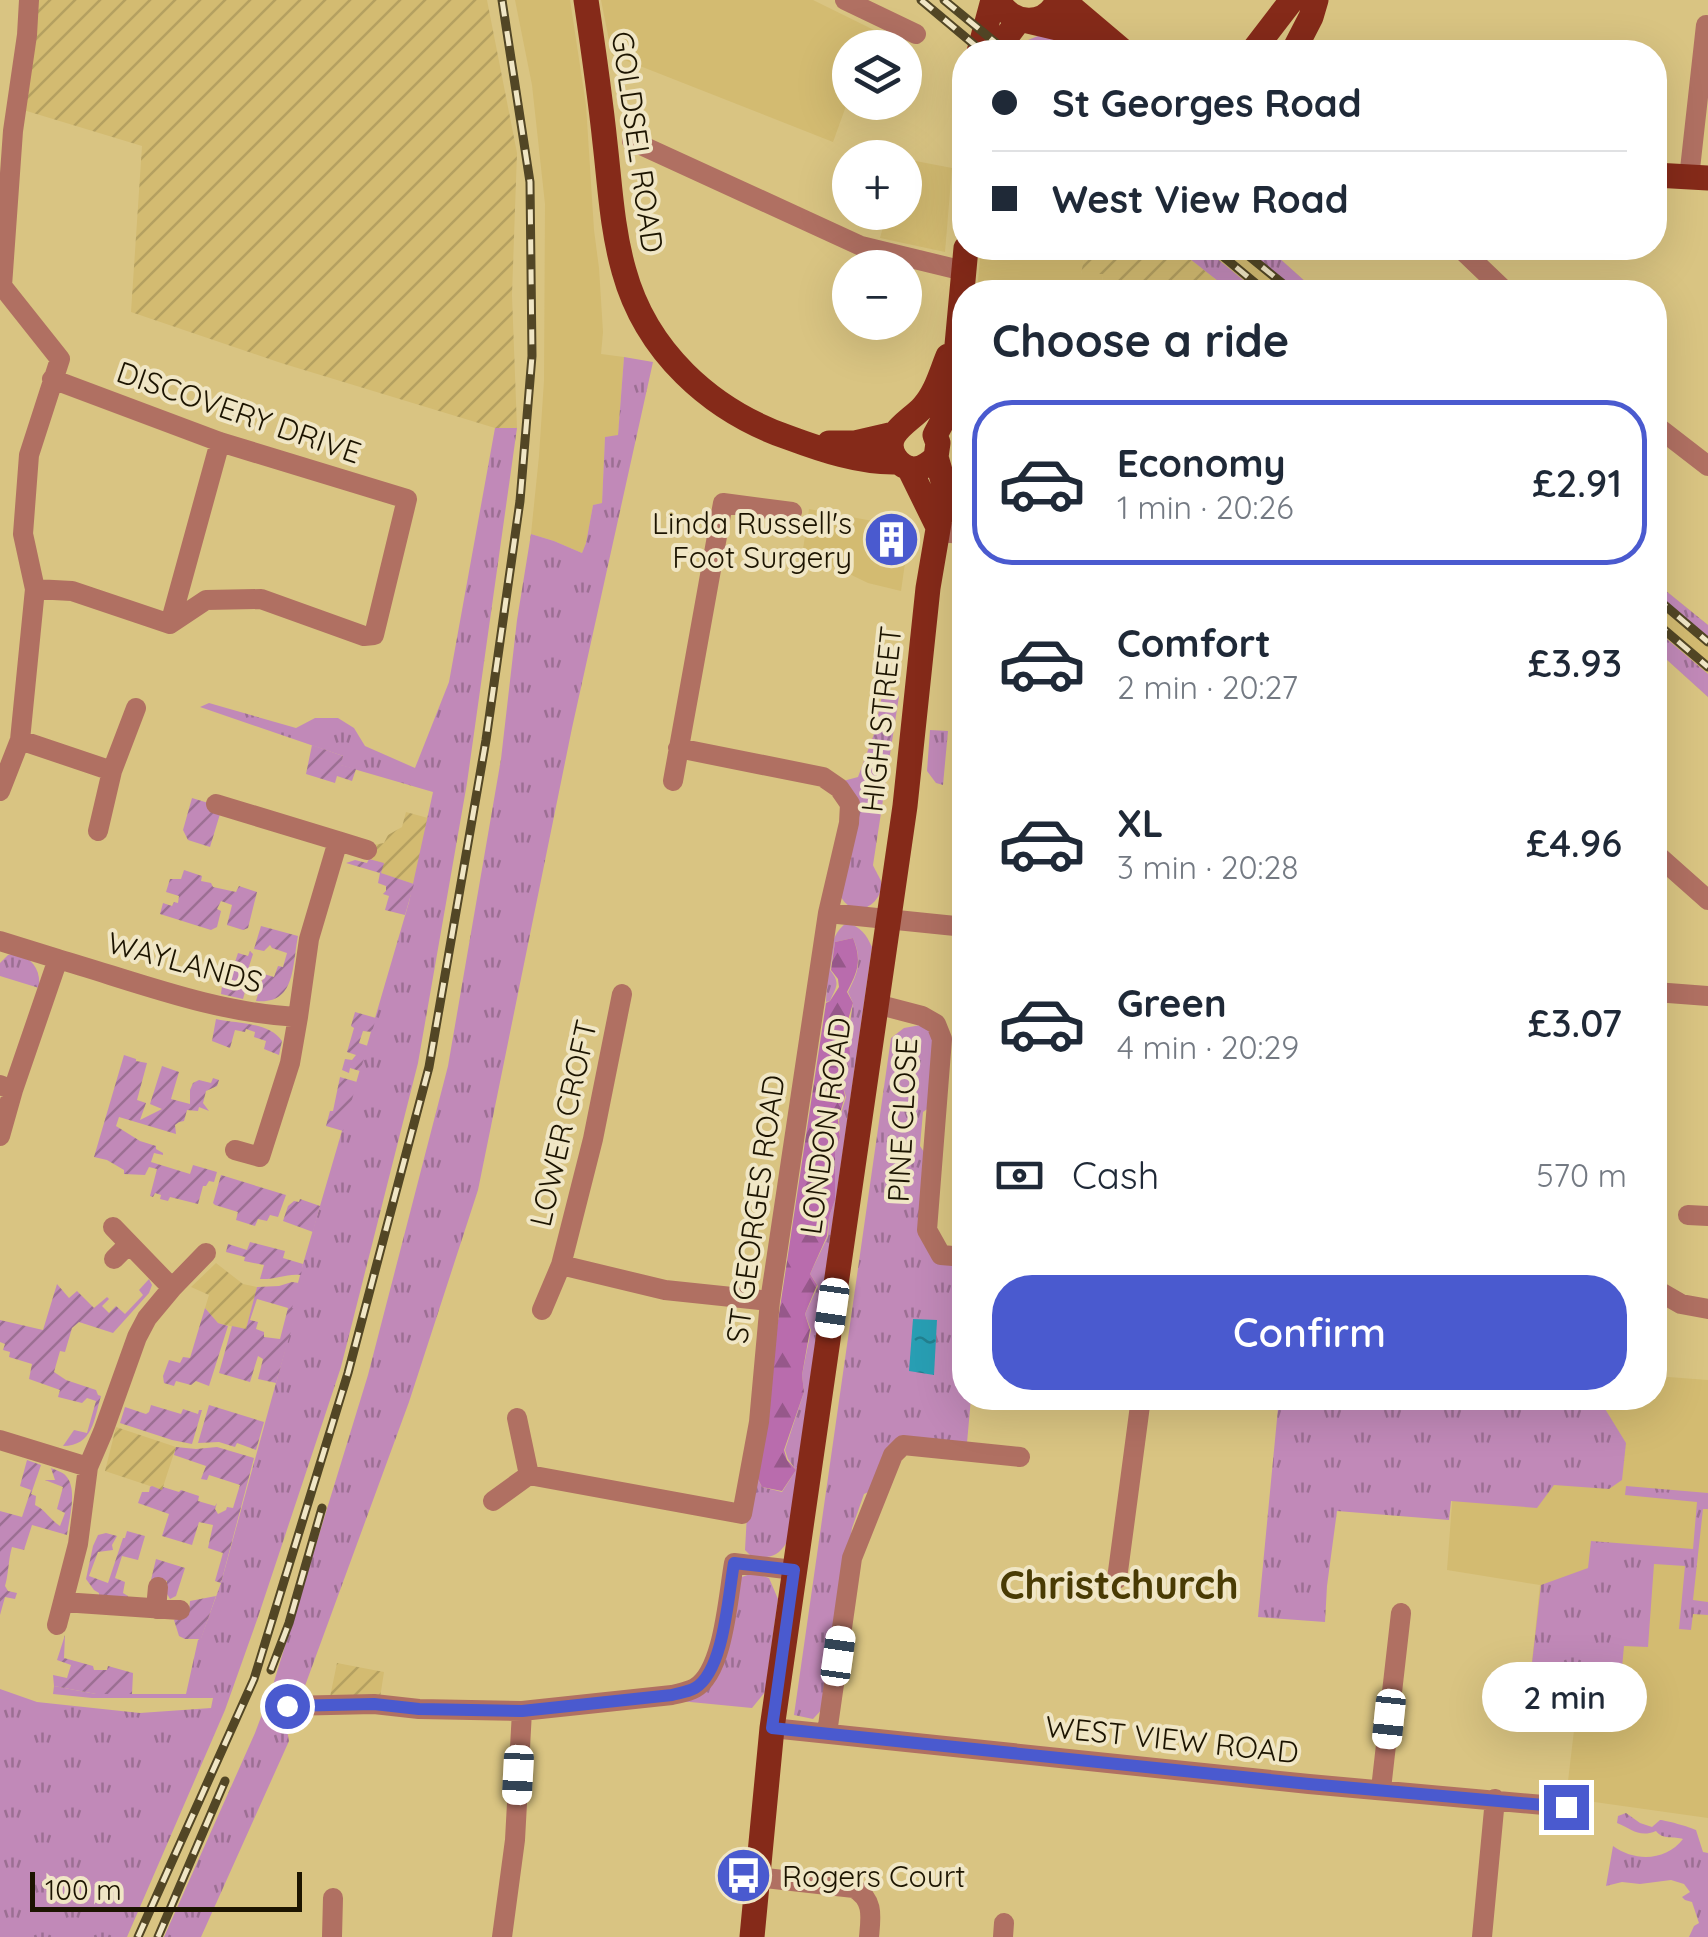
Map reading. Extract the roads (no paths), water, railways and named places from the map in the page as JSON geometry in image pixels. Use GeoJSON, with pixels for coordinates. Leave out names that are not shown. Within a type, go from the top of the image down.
{"type":"FeatureCollection","features":[{"type":"Feature","properties":{"kind":"main road","name":"GOLDSEL ROAD"},"geometry":{"type":"LineString","coordinates":[[586,0],[614,226],[624,273],[658,344],[702,391],[730,412],[804,444],[872,462],[903,465]]}},
{"type":"Feature","properties":{"kind":"main road"},"geometry":{"type":"LineString","coordinates":[[1013,32],[1042,19],[1058,0]]}},
{"type":"Feature","properties":{"kind":"main road"},"geometry":{"type":"LineString","coordinates":[[1068,0],[1072,8],[1110,40]]}},
{"type":"Feature","properties":{"kind":"main road"},"geometry":{"type":"LineString","coordinates":[[1263,40],[1292,0]]}},
{"type":"Feature","properties":{"kind":"main road"},"geometry":{"type":"LineString","coordinates":[[1299,40],[1316,0]]}},
{"type":"Feature","properties":{"kind":"main road"},"geometry":{"type":"LineString","coordinates":[[984,40],[994,5],[1004,10],[1013,32]]}},
{"type":"Feature","properties":{"kind":"main road"},"geometry":{"type":"LineString","coordinates":[[1013,32],[1062,29],[1079,40]]}},
{"type":"Feature","properties":{"kind":"main road"},"geometry":{"type":"LineString","coordinates":[[1667,175],[1699,178]]}},
{"type":"Feature","properties":{"kind":"main road","name":"HIGH STREET"},"geometry":{"type":"LineString","coordinates":[[898,431],[927,403],[952,346]]}},
{"type":"Feature","properties":{"kind":"main road","name":"HIGH STREET"},"geometry":{"type":"LineString","coordinates":[[888,919],[944,488],[936,446],[952,396]]}},
{"type":"Feature","properties":{"kind":"main road"},"geometry":{"type":"LineString","coordinates":[[903,465],[918,469],[928,465],[936,446],[928,428],[916,424],[898,431],[891,444],[937,529]]}},
{"type":"Feature","properties":{"kind":"main road","name":"GOLDSEL ROAD"},"geometry":{"type":"LineString","coordinates":[[804,444],[855,443],[898,431]]}},
{"type":"Feature","properties":{"kind":"main road","name":"LONDON ROAD"},"geometry":{"type":"LineString","coordinates":[[752,1937],[772,1728],[888,919]]}},
{"type":"Feature","properties":{"kind":"street"},"geometry":{"type":"LineString","coordinates":[[0,791],[20,740],[35,589],[23,534],[29,455],[60,360],[2,286],[13,131],[29,0]]}},
{"type":"Feature","properties":{"kind":"street"},"geometry":{"type":"LineString","coordinates":[[845,0],[908,30]]}},
{"type":"Feature","properties":{"kind":"street"},"geometry":{"type":"LineString","coordinates":[[1699,178],[1706,26]]}},
{"type":"Feature","properties":{"kind":"street"},"geometry":{"type":"LineString","coordinates":[[632,141],[861,246],[952,257]]}},
{"type":"Feature","properties":{"kind":"street"},"geometry":{"type":"LineString","coordinates":[[1473,260],[1493,280]]}},
{"type":"Feature","properties":{"kind":"street","name":"DISCOVERY DRIVE"},"geometry":{"type":"LineString","coordinates":[[52,379],[220,442],[407,499],[374,634],[364,636],[260,599],[206,600],[170,624]]}},
{"type":"Feature","properties":{"kind":"street"},"geometry":{"type":"LineString","coordinates":[[1667,434],[1708,466]]}},
{"type":"Feature","properties":{"kind":"street"},"geometry":{"type":"LineString","coordinates":[[35,589],[72,590],[170,624],[220,442]]}},
{"type":"Feature","properties":{"kind":"street"},"geometry":{"type":"LineString","coordinates":[[673,780],[723,504],[792,512]]}},
{"type":"Feature","properties":{"kind":"street"},"geometry":{"type":"LineString","coordinates":[[937,529],[952,532]]}},
{"type":"Feature","properties":{"kind":"street"},"geometry":{"type":"LineString","coordinates":[[98,831],[112,771],[136,708]]}},
{"type":"Feature","properties":{"kind":"street"},"geometry":{"type":"LineString","coordinates":[[20,740],[112,771]]}},
{"type":"Feature","properties":{"kind":"street","name":"ST GEORGES ROAD"},"geometry":{"type":"LineString","coordinates":[[529,1474],[742,1514],[828,912],[850,804],[839,788],[823,777],[678,748]]}},
{"type":"Feature","properties":{"kind":"street"},"geometry":{"type":"LineString","coordinates":[[216,804],[240,823],[366,850]]}},
{"type":"Feature","properties":{"kind":"street","name":"WAYLANDS"},"geometry":{"type":"LineString","coordinates":[[234,1150],[260,1158],[290,1063],[309,940],[338,842]]}},
{"type":"Feature","properties":{"kind":"street"},"geometry":{"type":"LineString","coordinates":[[1667,864],[1708,900]]}},
{"type":"Feature","properties":{"kind":"street"},"geometry":{"type":"LineString","coordinates":[[828,912],[952,926]]}},
{"type":"Feature","properties":{"kind":"street","name":"WAYLANDS"},"geometry":{"type":"LineString","coordinates":[[0,941],[210,1005],[298,1017]]}},
{"type":"Feature","properties":{"kind":"street"},"geometry":{"type":"LineString","coordinates":[[0,1136],[7,1088],[58,959]]}},
{"type":"Feature","properties":{"kind":"street"},"geometry":{"type":"LineString","coordinates":[[1667,993],[1708,996]]}},
{"type":"Feature","properties":{"kind":"street","name":"LOWER CROFT"},"geometry":{"type":"LineString","coordinates":[[542,1310],[562,1265],[593,1140],[622,994]]}},
{"type":"Feature","properties":{"kind":"street","name":"PINE CLOSE"},"geometry":{"type":"LineString","coordinates":[[876,1004],[922,1016],[936,1024],[942,1040],[927,1230],[941,1255],[952,1256]]}},
{"type":"Feature","properties":{"kind":"street"},"geometry":{"type":"LineString","coordinates":[[114,1227],[122,1252],[172,1288]]}},
{"type":"Feature","properties":{"kind":"street"},"geometry":{"type":"LineString","coordinates":[[57,1625],[78,1544],[88,1467],[138,1337],[147,1318],[206,1253]]}},
{"type":"Feature","properties":{"kind":"street","name":"LOWER CROFT"},"geometry":{"type":"LineString","coordinates":[[562,1265],[665,1290],[770,1301]]}},
{"type":"Feature","properties":{"kind":"street"},"geometry":{"type":"LineString","coordinates":[[1667,1296],[1681,1304],[1708,1309]]}},
{"type":"Feature","properties":{"kind":"street"},"geometry":{"type":"LineString","coordinates":[[1117,1580],[1139,1410]]}},
{"type":"Feature","properties":{"kind":"street"},"geometry":{"type":"LineString","coordinates":[[493,1501],[529,1474],[517,1418]]}},
{"type":"Feature","properties":{"kind":"street"},"geometry":{"type":"LineString","coordinates":[[0,1440],[88,1467]]}},
{"type":"Feature","properties":{"kind":"street"},"geometry":{"type":"LineString","coordinates":[[827,1732],[852,1558],[893,1454],[903,1445],[1020,1457]]}},
{"type":"Feature","properties":{"kind":"street"},"geometry":{"type":"LineString","coordinates":[[287,1706],[374,1704],[522,1711],[693,1690],[710,1675],[718,1656],[734,1563],[794,1570]]}},
{"type":"Feature","properties":{"kind":"street"},"geometry":{"type":"LineString","coordinates":[[156,1609],[158,1588]]}},
{"type":"Feature","properties":{"kind":"street"},"geometry":{"type":"LineString","coordinates":[[63,1602],[180,1610]]}},
{"type":"Feature","properties":{"kind":"street"},"geometry":{"type":"LineString","coordinates":[[1381,1790],[1401,1612]]}},
{"type":"Feature","properties":{"kind":"street"},"geometry":{"type":"LineString","coordinates":[[502,1937],[515,1840],[522,1711]]}},
{"type":"Feature","properties":{"kind":"street","name":"WEST VIEW ROAD"},"geometry":{"type":"LineString","coordinates":[[772,1728],[1566,1807]]}},
{"type":"Feature","properties":{"kind":"street"},"geometry":{"type":"LineString","coordinates":[[1482,1937],[1495,1800]]}},
{"type":"Feature","properties":{"kind":"street"},"geometry":{"type":"LineString","coordinates":[[756,1877],[854,1888],[865,1894],[871,1907],[870,1937]]}},
{"type":"Feature","properties":{"kind":"street"},"geometry":{"type":"LineString","coordinates":[[332,1937],[334,1898]]}},
{"type":"Feature","properties":{"kind":"water"},"geometry":{"type":"Polygon","coordinates":[[[913,1319],[937,1320],[934,1375],[909,1371],[913,1319]]]}},
{"type":"Feature","properties":{"kind":"railway"},"geometry":{"type":"LineString","coordinates":[[138,1937],[254,1679],[348,1373],[429,1067],[486,740],[520,501],[532,356],[530,182],[502,0]]}},
{"type":"Feature","properties":{"kind":"railway"},"geometry":{"type":"LineString","coordinates":[[921,0],[969,40]]}},
{"type":"Feature","properties":{"kind":"railway"},"geometry":{"type":"LineString","coordinates":[[944,0],[992,40]]}},
{"type":"Feature","properties":{"kind":"railway"},"geometry":{"type":"LineString","coordinates":[[1227,260],[1252,280]]}},
{"type":"Feature","properties":{"kind":"railway"},"geometry":{"type":"LineString","coordinates":[[1254,260],[1278,280]]}},
{"type":"Feature","properties":{"kind":"railway"},"geometry":{"type":"LineString","coordinates":[[1667,607],[1708,642]]}},
{"type":"Feature","properties":{"kind":"railway"},"geometry":{"type":"LineString","coordinates":[[1667,632],[1708,667]]}},
{"type":"Feature","properties":{"kind":"railway"},"geometry":{"type":"LineString","coordinates":[[271,1670],[289,1623],[322,1508]]}},
{"type":"Feature","properties":{"kind":"railway"},"geometry":{"type":"LineString","coordinates":[[158,1937],[225,1781]]}},
{"type":"Feature","properties":{"kind":"place","name":"Linda Russell's Foot Surgery"},"geometry":{"type":"Point","coordinates":[891,540]}},
{"type":"Feature","properties":{"kind":"place","name":"Rogers Court"},"geometry":{"type":"Point","coordinates":[743,1876]}},
{"type":"Feature","properties":{"kind":"district","name":"Christchurch"},"geometry":{"type":"Point","coordinates":[1119,1584]}}]}
